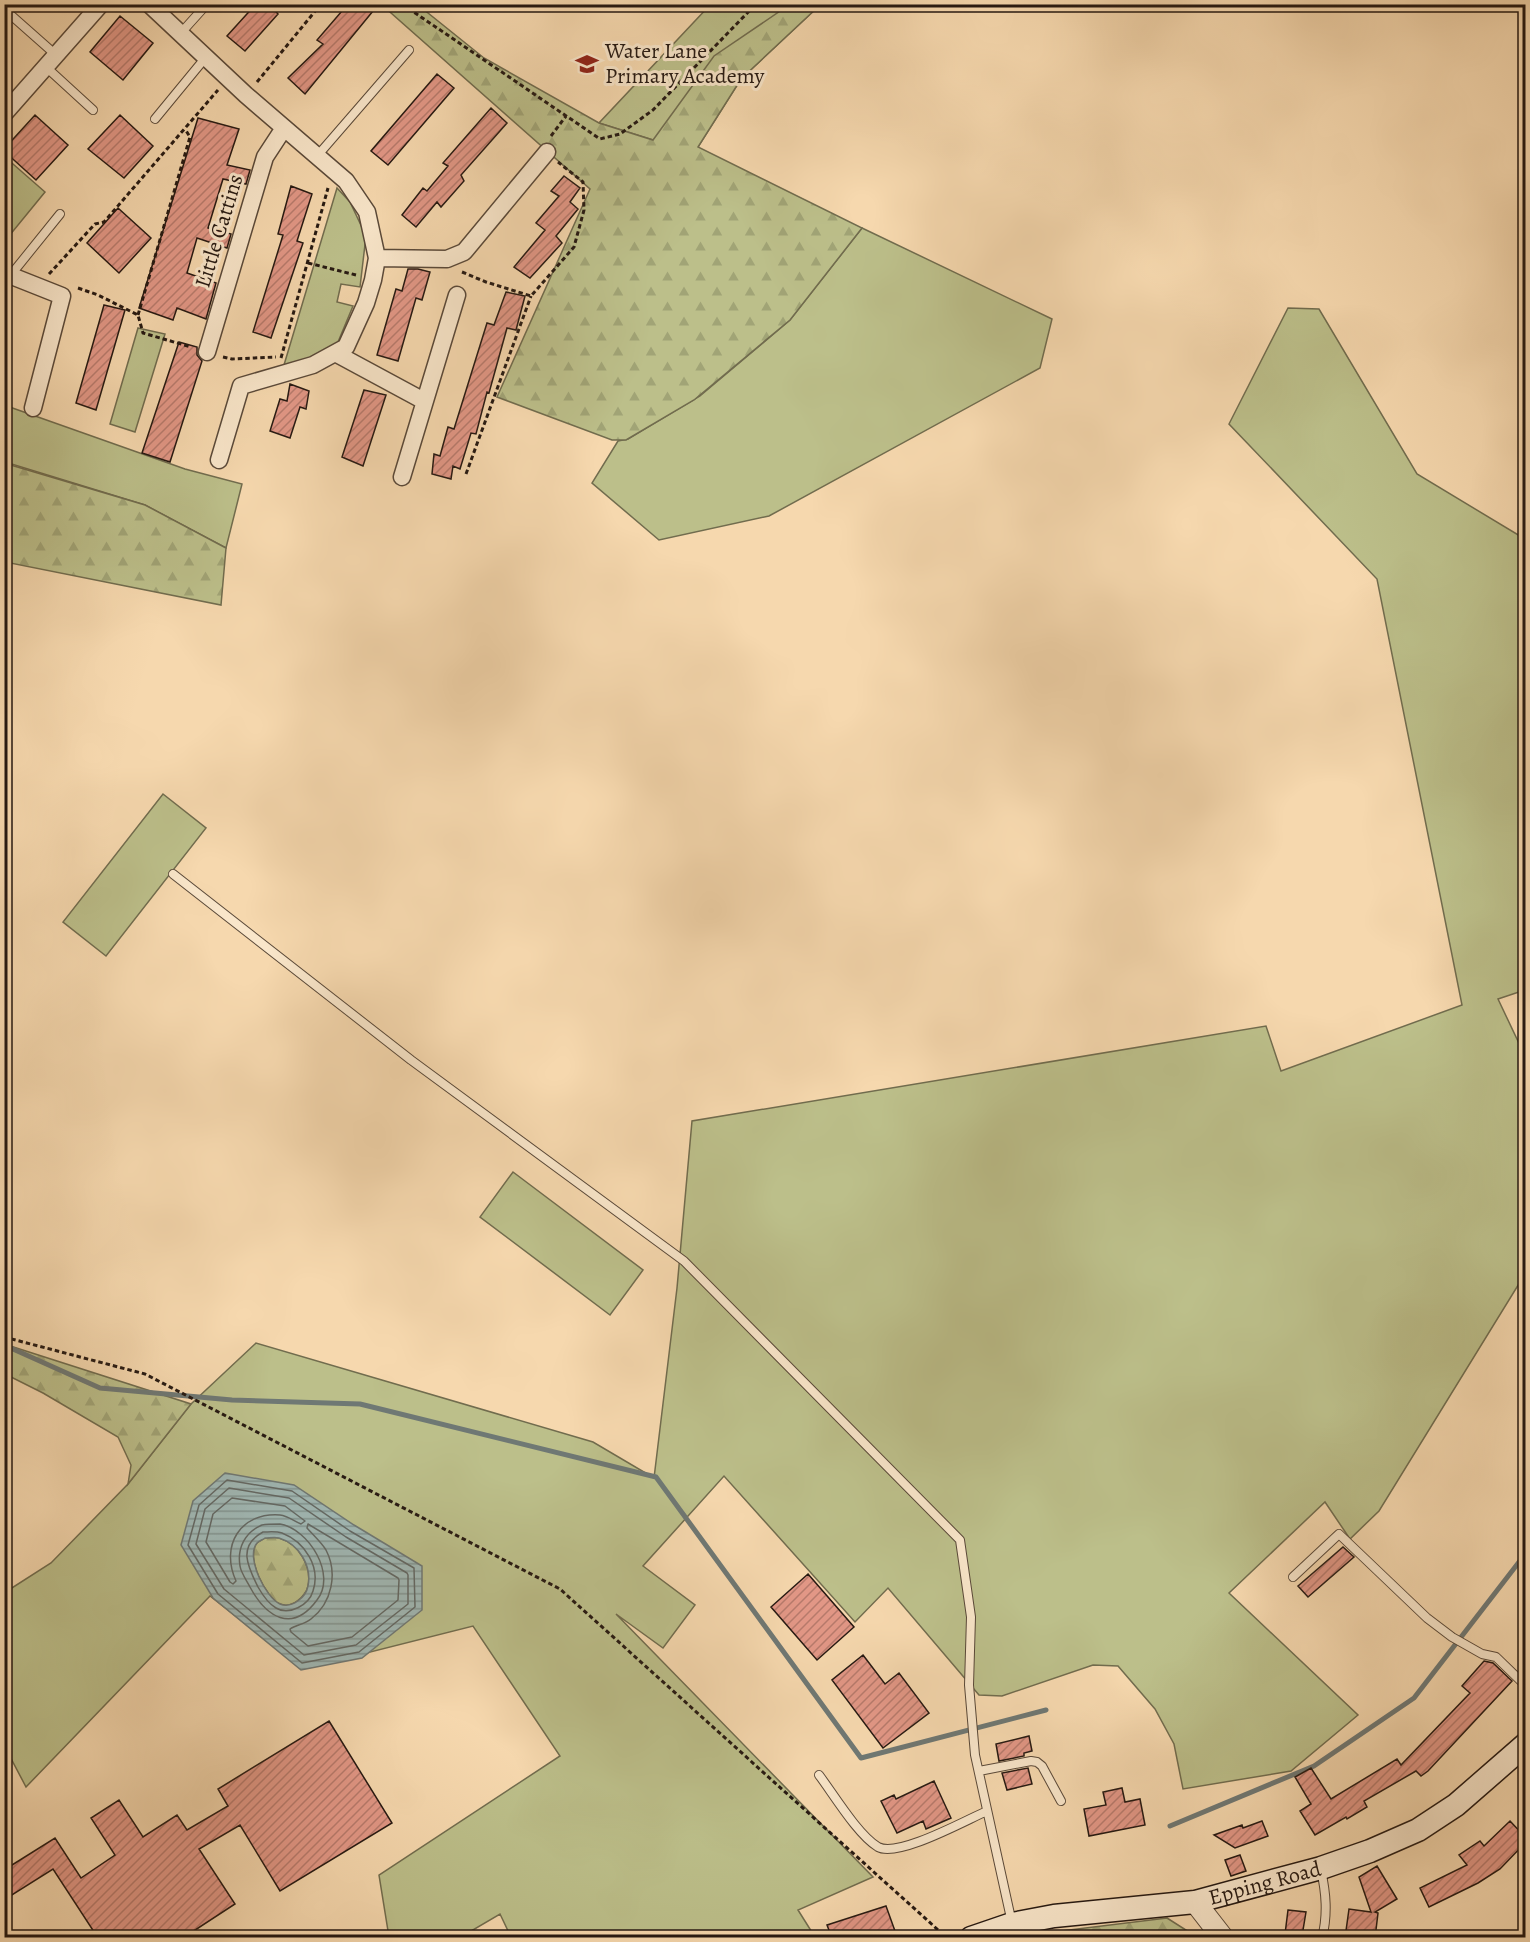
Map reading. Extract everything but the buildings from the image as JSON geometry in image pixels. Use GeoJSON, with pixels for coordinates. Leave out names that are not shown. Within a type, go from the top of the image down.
{"type":"FeatureCollection","features":[{"type":"Feature","properties":{"kind":"main road","name":"Epping Road"},"geometry":{"type":"LineString","coordinates":[[971,1938],[1012,1924],[1054,1916],[1195,1902],[1321,1868],[1370,1851],[1418,1830],[1456,1805],[1526,1744]]}},
{"type":"Feature","properties":{"kind":"street"},"geometry":{"type":"LineString","coordinates":[[4,114],[101,4]]}},
{"type":"Feature","properties":{"kind":"street"},"geometry":{"type":"LineString","coordinates":[[149,4],[246,95],[346,181],[367,212],[377,258],[374,280],[366,303],[346,347],[313,365],[241,386],[219,460]]}},
{"type":"Feature","properties":{"kind":"street","name":"Little Cattins"},"geometry":{"type":"LineString","coordinates":[[207,352],[265,157],[284,128]]}},
{"type":"Feature","properties":{"kind":"street"},"geometry":{"type":"LineString","coordinates":[[377,258],[447,259],[464,252],[547,146]]}},
{"type":"Feature","properties":{"kind":"street"},"geometry":{"type":"LineString","coordinates":[[7,274],[62,296],[33,408]]}},
{"type":"Feature","properties":{"kind":"street"},"geometry":{"type":"LineString","coordinates":[[402,477],[457,295]]}},
{"type":"Feature","properties":{"kind":"street"},"geometry":{"type":"LineString","coordinates":[[335,353],[424,401]]}},
{"type":"Feature","properties":{"kind":"street"},"geometry":{"type":"LineString","coordinates":[[1195,1902],[1223,1938]]}},
{"type":"Feature","properties":{"kind":"lane"},"geometry":{"type":"LineString","coordinates":[[180,34],[207,4]]}},
{"type":"Feature","properties":{"kind":"lane"},"geometry":{"type":"LineString","coordinates":[[4,9],[93,110]]}},
{"type":"Feature","properties":{"kind":"lane"},"geometry":{"type":"LineString","coordinates":[[318,155],[409,50]]}},
{"type":"Feature","properties":{"kind":"lane"},"geometry":{"type":"LineString","coordinates":[[155,119],[206,57]]}},
{"type":"Feature","properties":{"kind":"lane"},"geometry":{"type":"LineString","coordinates":[[7,274],[60,214]]}},
{"type":"Feature","properties":{"kind":"lane"},"geometry":{"type":"LineString","coordinates":[[173,874],[411,1060],[684,1261],[960,1540],[971,1617],[969,1685],[975,1755],[1012,1924]]}},
{"type":"Feature","properties":{"kind":"lane"},"geometry":{"type":"LineString","coordinates":[[1293,1577],[1339,1534],[1427,1618],[1472,1649],[1496,1658],[1526,1686]]}},
{"type":"Feature","properties":{"kind":"lane"},"geometry":{"type":"LineString","coordinates":[[979,1772],[1031,1761],[1037,1762],[1042,1766],[1061,1801]]}},
{"type":"Feature","properties":{"kind":"lane"},"geometry":{"type":"LineString","coordinates":[[819,1775],[863,1834],[879,1847],[890,1850],[906,1847],[987,1811]]}},
{"type":"Feature","properties":{"kind":"lane"},"geometry":{"type":"LineString","coordinates":[[1321,1868],[1326,1891],[1322,1938]]}},
{"type":"Feature","properties":{"kind":"path"},"geometry":{"type":"LineString","coordinates":[[246,95],[321,4]]}},
{"type":"Feature","properties":{"kind":"path"},"geometry":{"type":"LineString","coordinates":[[402,4],[600,139],[620,134],[653,110],[756,4]]}},
{"type":"Feature","properties":{"kind":"path"},"geometry":{"type":"LineString","coordinates":[[38,287],[95,224],[104,222],[228,78]]}},
{"type":"Feature","properties":{"kind":"path"},"geometry":{"type":"LineString","coordinates":[[547,146],[566,116]]}},
{"type":"Feature","properties":{"kind":"path"},"geometry":{"type":"LineString","coordinates":[[185,129],[190,137],[138,315],[143,333],[232,359],[281,357]]}},
{"type":"Feature","properties":{"kind":"path"},"geometry":{"type":"LineString","coordinates":[[276,376],[333,168]]}},
{"type":"Feature","properties":{"kind":"path"},"geometry":{"type":"LineString","coordinates":[[466,474],[531,296],[574,247],[584,210],[582,182],[569,171]]}},
{"type":"Feature","properties":{"kind":"path"},"geometry":{"type":"LineString","coordinates":[[447,259],[458,270],[486,282],[531,296]]}},
{"type":"Feature","properties":{"kind":"path"},"geometry":{"type":"LineString","coordinates":[[308,263],[374,280]]}},
{"type":"Feature","properties":{"kind":"path"},"geometry":{"type":"LineString","coordinates":[[62,296],[73,287],[98,295],[138,315]]}},
{"type":"Feature","properties":{"kind":"path"},"geometry":{"type":"LineString","coordinates":[[4,1337],[145,1374],[561,1589],[947,1938]]}},
{"type":"Feature","properties":{"kind":"green space"},"geometry":{"type":"Polygon","coordinates":[[[382,5],[418,5],[484,58],[599,123],[653,140],[714,56],[789,5],[820,5],[741,79],[698,147],[862,228],[790,320],[694,400],[626,440],[612,440],[497,397],[590,189],[382,5]]]}},
{"type":"Feature","properties":{"kind":"green space"},"geometry":{"type":"Polygon","coordinates":[[[710,5],[820,5],[741,79],[698,147],[653,140],[599,123],[710,5]]]}},
{"type":"Feature","properties":{"kind":"green space"},"geometry":{"type":"Polygon","coordinates":[[[5,157],[45,192],[5,241],[5,157]]]}},
{"type":"Feature","properties":{"kind":"green space"},"geometry":{"type":"Polygon","coordinates":[[[337,188],[350,202],[366,236],[360,287],[341,284],[337,302],[353,306],[338,342],[308,363],[284,365],[337,188]]]}},
{"type":"Feature","properties":{"kind":"green space"},"geometry":{"type":"Polygon","coordinates":[[[862,228],[1052,319],[1040,368],[769,516],[659,540],[592,483],[618,441],[628,439],[700,396],[790,320],[862,228]]]}},
{"type":"Feature","properties":{"kind":"green space"},"geometry":{"type":"Polygon","coordinates":[[[1288,308],[1319,309],[1417,474],[1525,539],[1525,990],[1498,999],[1525,1056],[1525,1274],[1379,1511],[1350,1539],[1325,1502],[1229,1593],[1358,1715],[1291,1771],[1183,1789],[1174,1744],[1155,1709],[1118,1666],[1093,1665],[1002,1696],[979,1695],[888,1588],[855,1622],[724,1476],[643,1566],[695,1605],[663,1648],[616,1614],[873,1877],[798,1910],[815,1937],[511,1937],[500,1914],[461,1937],[389,1937],[379,1875],[560,1756],[473,1626],[303,1669],[210,1596],[26,1787],[5,1747],[4,1593],[51,1563],[128,1484],[191,1404],[256,1343],[593,1442],[654,1478],[677,1288],[692,1121],[1266,1026],[1281,1071],[1462,1005],[1377,579],[1229,424],[1288,308]]]}},
{"type":"Feature","properties":{"kind":"green space"},"geometry":{"type":"Polygon","coordinates":[[[138,328],[165,334],[135,432],[110,424],[138,328]]]}},
{"type":"Feature","properties":{"kind":"green space"},"geometry":{"type":"Polygon","coordinates":[[[4,405],[185,469],[242,484],[226,548],[145,505],[5,462],[4,405]]]}},
{"type":"Feature","properties":{"kind":"green space"},"geometry":{"type":"Polygon","coordinates":[[[4,463],[145,505],[226,548],[221,605],[5,562],[4,463]]]}},
{"type":"Feature","properties":{"kind":"green space"},"geometry":{"type":"Polygon","coordinates":[[[163,794],[206,828],[106,956],[63,922],[163,794]]]}},
{"type":"Feature","properties":{"kind":"green space"},"geometry":{"type":"Polygon","coordinates":[[[513,1172],[643,1270],[610,1315],[480,1217],[513,1172]]]}},
{"type":"Feature","properties":{"kind":"green space"},"geometry":{"type":"Polygon","coordinates":[[[4,1344],[191,1404],[128,1484],[131,1465],[118,1437],[43,1393],[5,1374],[4,1344]]]}},
{"type":"Feature","properties":{"kind":"green space"},"geometry":{"type":"Polygon","coordinates":[[[265,1538],[277,1538],[293,1545],[306,1564],[309,1578],[307,1590],[294,1603],[280,1604],[263,1586],[255,1567],[254,1549],[257,1543],[265,1538]]]}},
{"type":"Feature","properties":{"kind":"green space"},"geometry":{"type":"Polygon","coordinates":[[[1167,1918],[1197,1937],[1004,1938],[1167,1918]]]}},
{"type":"Feature","properties":{"kind":"water"},"geometry":{"type":"Polygon","coordinates":[[[225,1473],[294,1485],[422,1566],[422,1610],[362,1658],[301,1670],[213,1598],[181,1545],[193,1501],[225,1473]],[[265,1538],[257,1543],[254,1549],[255,1567],[263,1586],[280,1604],[294,1603],[307,1590],[309,1578],[306,1564],[293,1545],[277,1538],[265,1538]]]}},
{"type":"Feature","properties":{"kind":"waterway"},"geometry":{"type":"LineString","coordinates":[[4,1345],[100,1388],[232,1400],[360,1404],[656,1477],[861,1758],[1046,1710]]}},
{"type":"Feature","properties":{"kind":"waterway"},"geometry":{"type":"LineString","coordinates":[[1170,1826],[1314,1766],[1414,1698],[1526,1553]]}},
{"type":"Feature","properties":{"kind":"place","name":"Water Lane Primary Academy"},"geometry":{"type":"Point","coordinates":[587,64]}}]}
